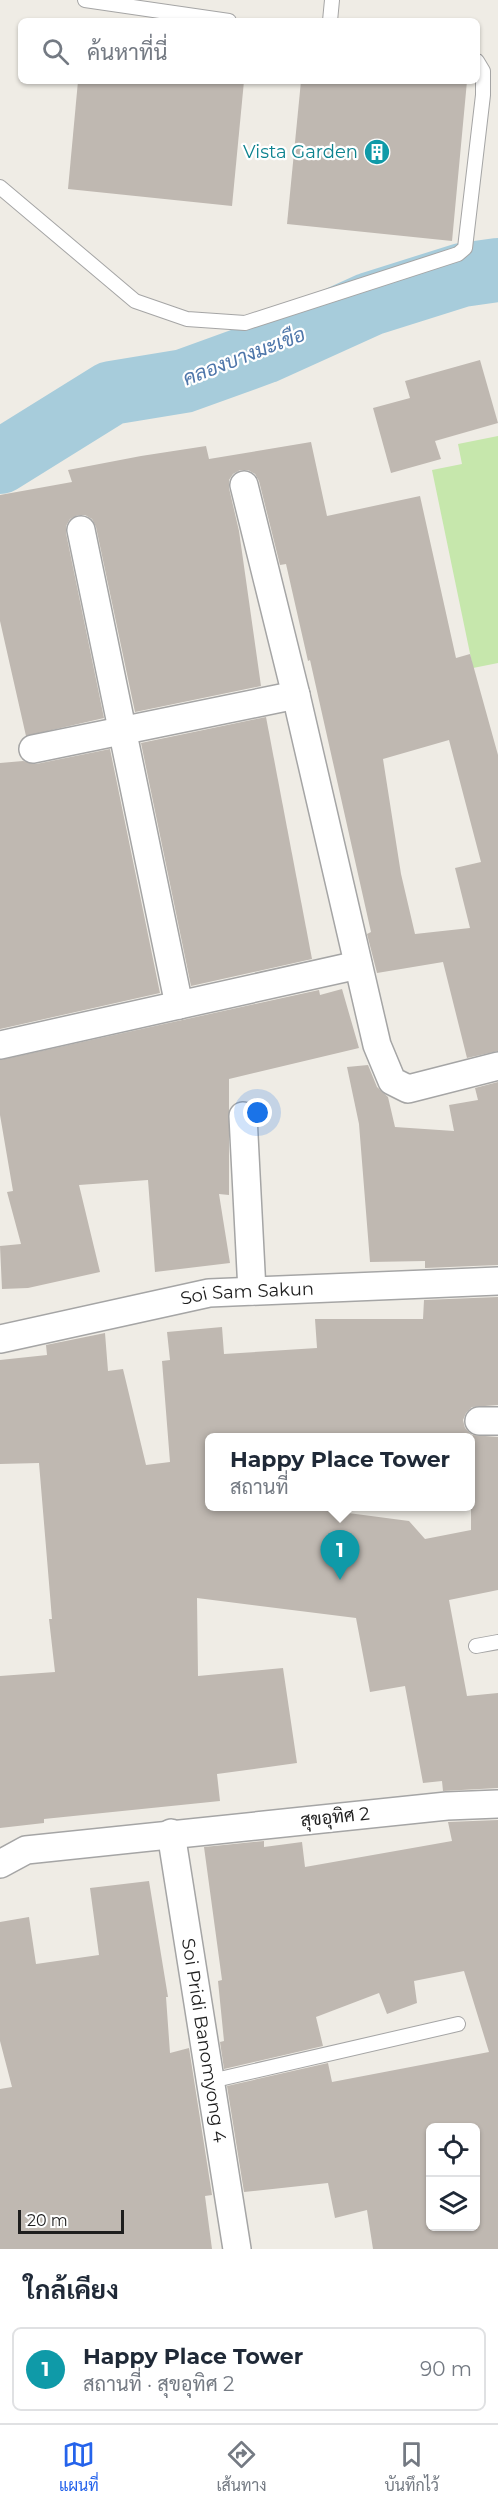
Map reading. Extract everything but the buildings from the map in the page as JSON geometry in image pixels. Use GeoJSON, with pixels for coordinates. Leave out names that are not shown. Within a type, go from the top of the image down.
{"type":"FeatureCollection","features":[{"type":"Feature","properties":{"kind":"street"},"geometry":{"type":"LineString","coordinates":[[244,485],[296,695],[377,1045],[392,1081],[408,1089],[498,1066]]}},
{"type":"Feature","properties":{"kind":"street"},"geometry":{"type":"LineString","coordinates":[[81,530],[179,1005]]}},
{"type":"Feature","properties":{"kind":"street"},"geometry":{"type":"LineString","coordinates":[[33,749],[296,695]]}},
{"type":"Feature","properties":{"kind":"street"},"geometry":{"type":"LineString","coordinates":[[0,1044],[358,964]]}},
{"type":"Feature","properties":{"kind":"street"},"geometry":{"type":"LineString","coordinates":[[243,1116],[252,1291]]}},
{"type":"Feature","properties":{"kind":"street","name":"Soi Sam Sakun"},"geometry":{"type":"LineString","coordinates":[[0,1340],[209,1293],[498,1281]]}},
{"type":"Feature","properties":{"kind":"street","name":"สุขอุทิศ 2"},"geometry":{"type":"LineString","coordinates":[[0,1864],[26,1850],[171,1833],[447,1806],[498,1804]]}},
{"type":"Feature","properties":{"kind":"street","name":"Soi Pridi Banomyong 4"},"geometry":{"type":"LineString","coordinates":[[171,1833],[237,2249]]}},
{"type":"Feature","properties":{"kind":"lane"},"geometry":{"type":"LineString","coordinates":[[85,0],[208,18]]}},
{"type":"Feature","properties":{"kind":"lane"},"geometry":{"type":"LineString","coordinates":[[330,18],[332,0]]}},
{"type":"Feature","properties":{"kind":"lane"},"geometry":{"type":"LineString","coordinates":[[0,187],[135,301],[187,319],[244,324],[458,254],[465,248],[483,94],[483,71],[480,66]]}},
{"type":"Feature","properties":{"kind":"lane"},"geometry":{"type":"LineString","coordinates":[[476,1646],[498,1642]]}},
{"type":"Feature","properties":{"kind":"lane"},"geometry":{"type":"LineString","coordinates":[[211,2081],[458,2024]]}},
{"type":"Feature","properties":{"kind":"green space"},"geometry":{"type":"Polygon","coordinates":[[[498,436],[498,663],[473,668],[432,470],[462,464],[458,444],[498,436]]]}},
{"type":"Feature","properties":{"kind":"waterway","name":"คลองบางมะเขือ"},"geometry":{"type":"LineString","coordinates":[[0,462],[111,393],[184,381],[264,352],[370,304],[462,275],[498,270]]}},
{"type":"Feature","properties":{"kind":"place","name":"Vista Garden"},"geometry":{"type":"Point","coordinates":[377,152]}},
{"type":"Feature","properties":{"kind":"place","name":"Happy Place Tower"},"geometry":{"type":"Point","coordinates":[340,1580]}}]}
